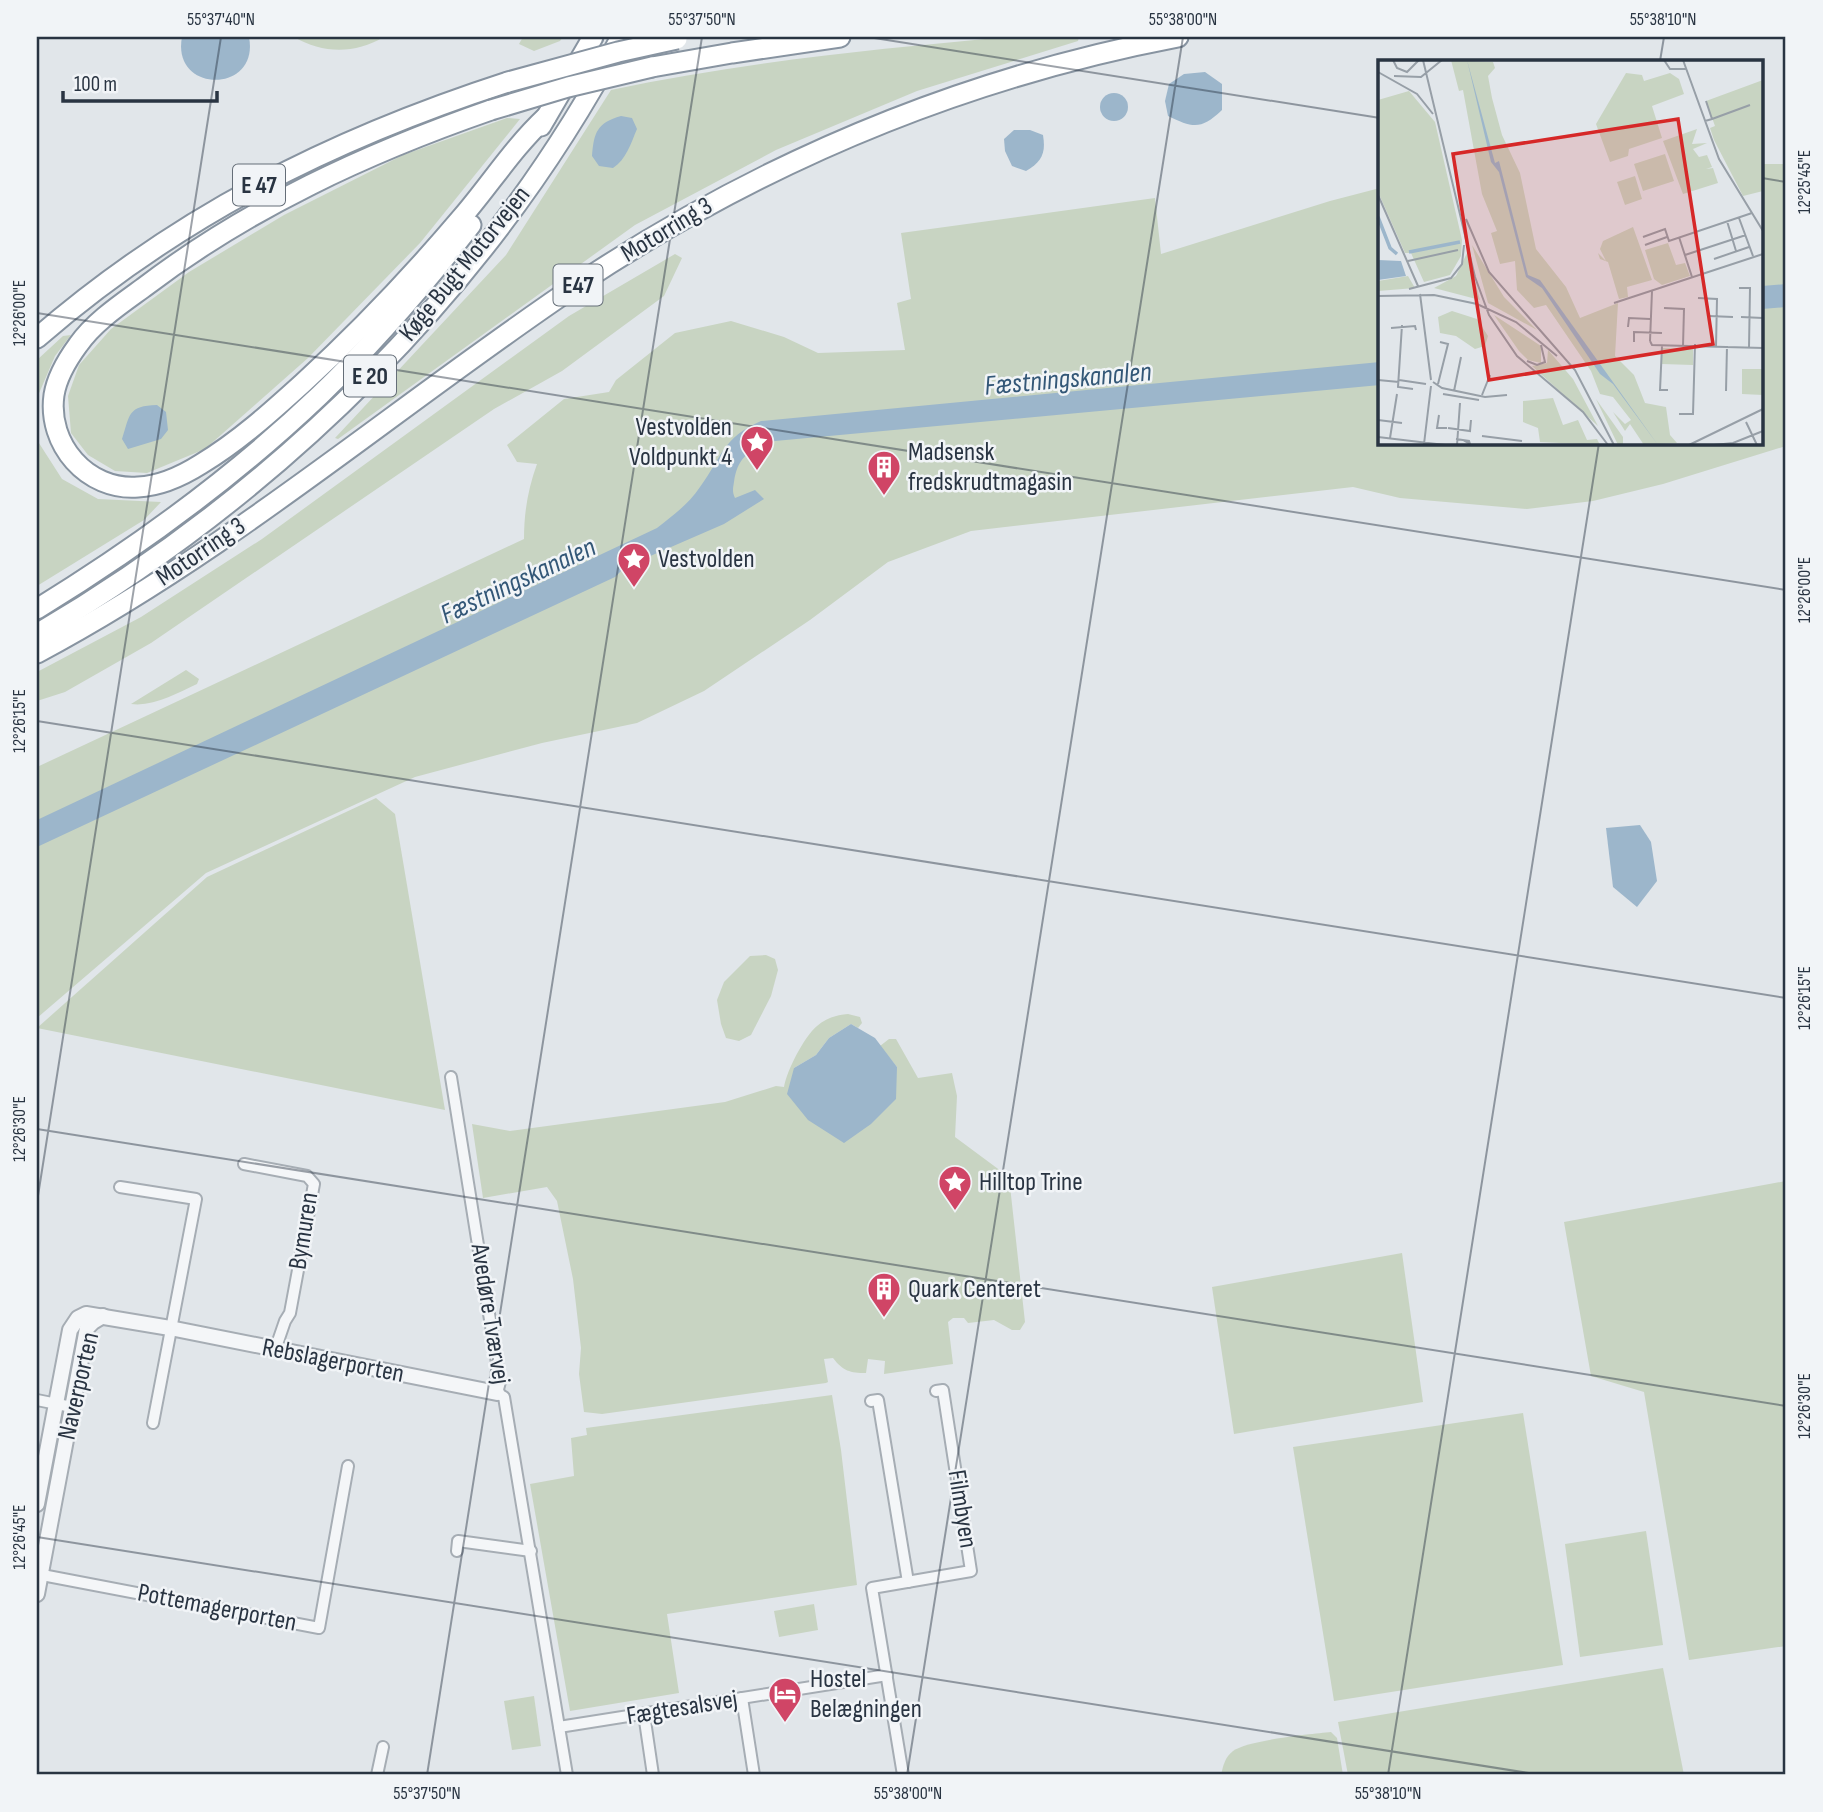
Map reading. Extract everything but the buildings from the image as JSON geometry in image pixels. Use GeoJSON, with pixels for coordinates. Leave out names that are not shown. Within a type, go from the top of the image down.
{"type":"FeatureCollection","features":[{"type":"Feature","properties":{"kind":"highway","name":"Køge Bugt Motorvejen"},"geometry":{"type":"LineString","coordinates":[[37,609],[92,575],[180,514],[247,460],[320,395],[426,283],[506,180],[547,117],[593,37]]}},
{"type":"Feature","properties":{"kind":"highway","name":"Køge Bugt Motorvejen"},"geometry":{"type":"LineString","coordinates":[[37,634],[115,587],[192,532],[340,407],[395,350],[501,225],[577,113],[621,37]]}},
{"type":"Feature","properties":{"kind":"highway","name":"E 47"},"geometry":{"type":"LineString","coordinates":[[547,117],[521,140],[464,214],[381,308],[337,352],[238,439],[202,464],[175,479],[145,487],[113,485],[91,476],[75,463],[63,447],[56,431],[54,395],[68,358],[81,341],[99,323],[169,268],[224,231],[277,201],[355,163],[491,110],[568,87],[732,52],[840,37]]}},
{"type":"Feature","properties":{"kind":"highway","name":"Motorring 3"},"geometry":{"type":"LineString","coordinates":[[37,653],[121,606],[217,543],[582,282],[732,191],[850,135],[953,96],[1069,60],[1178,37]]}},
{"type":"Feature","properties":{"kind":"highway","name":"E 47"},"geometry":{"type":"LineString","coordinates":[[37,338],[110,279],[150,251],[206,215],[328,150],[403,118],[508,82],[606,55],[683,38]]}},
{"type":"Feature","properties":{"kind":"street","name":"Avedøre Tværvej"},"geometry":{"type":"LineString","coordinates":[[451,1077],[500,1382],[497,1393],[504,1397],[567,1775]]}},
{"type":"Feature","properties":{"kind":"street","name":"Bymuren"},"geometry":{"type":"LineString","coordinates":[[244,1164],[307,1176],[314,1184],[290,1313],[275,1350]]}},
{"type":"Feature","properties":{"kind":"street"},"geometry":{"type":"LineString","coordinates":[[120,1188],[196,1199],[153,1423]]}},
{"type":"Feature","properties":{"kind":"street","name":"Naverporten"},"geometry":{"type":"LineString","coordinates":[[37,1504],[73,1325],[78,1318],[86,1314],[103,1316]]}},
{"type":"Feature","properties":{"kind":"street","name":"Rebslagerporten"},"geometry":{"type":"LineString","coordinates":[[103,1316],[497,1393]]}},
{"type":"Feature","properties":{"kind":"street","name":"Naverporten"},"geometry":{"type":"LineString","coordinates":[[37,1594],[88,1328],[103,1316]]}},
{"type":"Feature","properties":{"kind":"street","name":"Filmbyen"},"geometry":{"type":"LineString","coordinates":[[903,1775],[872,1588],[971,1572],[943,1390],[936,1391]]}},
{"type":"Feature","properties":{"kind":"street"},"geometry":{"type":"LineString","coordinates":[[37,1400],[72,1407]]}},
{"type":"Feature","properties":{"kind":"street"},"geometry":{"type":"LineString","coordinates":[[871,1401],[878,1400],[908,1582]]}},
{"type":"Feature","properties":{"kind":"street","name":"Pottemagerporten"},"geometry":{"type":"LineString","coordinates":[[39,1574],[319,1628],[348,1466]]}},
{"type":"Feature","properties":{"kind":"street"},"geometry":{"type":"LineString","coordinates":[[457,1551],[457,1541],[531,1551]]}},
{"type":"Feature","properties":{"kind":"street","name":"Fægtesalsvej"},"geometry":{"type":"LineString","coordinates":[[559,1727],[887,1675]]}},
{"type":"Feature","properties":{"kind":"street"},"geometry":{"type":"LineString","coordinates":[[742,1698],[754,1775]]}},
{"type":"Feature","properties":{"kind":"street"},"geometry":{"type":"LineString","coordinates":[[644,1714],[653,1775]]}},
{"type":"Feature","properties":{"kind":"street"},"geometry":{"type":"LineString","coordinates":[[377,1775],[383,1747]]}},
{"type":"Feature","properties":{"kind":"green space"},"geometry":{"type":"Polygon","coordinates":[[[294,37],[384,37],[362,47],[339,50],[316,47],[294,37]]]}},
{"type":"Feature","properties":{"kind":"green space"},"geometry":{"type":"Polygon","coordinates":[[[523,37],[563,37],[560,41],[534,51],[519,44],[523,37]]]}},
{"type":"Feature","properties":{"kind":"green space"},"geometry":{"type":"Polygon","coordinates":[[[1008,37],[1079,37],[1078,41],[917,91],[776,150],[635,225],[338,439],[335,438],[506,255],[611,90],[759,64],[1008,37]]]}},
{"type":"Feature","properties":{"kind":"green space"},"geometry":{"type":"Polygon","coordinates":[[[507,118],[520,119],[420,243],[308,358],[205,449],[147,473],[115,471],[88,455],[71,433],[68,396],[79,365],[111,329],[189,272],[284,215],[403,155],[507,118]]]}},
{"type":"Feature","properties":{"kind":"green space","name":"Vestvolden"},"geometry":{"type":"Polygon","coordinates":[[[1764,164],[1786,164],[1786,446],[1663,484],[1593,501],[1527,509],[1400,498],[1353,487],[971,531],[888,562],[810,620],[704,691],[637,723],[542,743],[415,777],[206,873],[37,1018],[37,767],[524,539],[527,501],[537,464],[517,462],[507,445],[564,399],[609,392],[616,380],[675,333],[731,321],[784,337],[818,353],[905,350],[897,303],[911,299],[901,233],[1155,198],[1161,254],[1378,189],[1378,444],[1764,444],[1764,164]]]}},
{"type":"Feature","properties":{"kind":"green space"},"geometry":{"type":"Polygon","coordinates":[[[675,254],[682,258],[664,296],[562,371],[494,409],[151,643],[65,692],[37,701],[37,672],[141,617],[262,539],[569,316],[675,254]]]}},
{"type":"Feature","properties":{"kind":"green space"},"geometry":{"type":"Polygon","coordinates":[[[71,335],[55,356],[37,398],[37,360],[63,336],[71,335]]]}},
{"type":"Feature","properties":{"kind":"green space"},"geometry":{"type":"Polygon","coordinates":[[[37,440],[62,479],[98,499],[161,502],[144,520],[37,586],[37,440]]]}},
{"type":"Feature","properties":{"kind":"green space"},"geometry":{"type":"Polygon","coordinates":[[[186,670],[199,679],[197,684],[157,701],[131,704],[186,670]]]}},
{"type":"Feature","properties":{"kind":"green space"},"geometry":{"type":"Polygon","coordinates":[[[376,798],[395,814],[445,1110],[37,1028],[207,877],[376,798]]]}},
{"type":"Feature","properties":{"kind":"green space"},"geometry":{"type":"Polygon","coordinates":[[[766,955],[775,959],[778,970],[771,996],[751,1035],[739,1041],[726,1038],[717,1000],[724,982],[750,956],[766,955]]]}},
{"type":"Feature","properties":{"kind":"green space"},"geometry":{"type":"Polygon","coordinates":[[[848,1014],[860,1017],[862,1023],[858,1028],[851,1024],[829,1038],[816,1055],[794,1068],[897,1067],[880,1046],[889,1039],[896,1039],[918,1078],[952,1073],[957,1096],[955,1137],[1009,1177],[1025,1322],[1020,1330],[1012,1330],[994,1320],[968,1323],[964,1318],[953,1318],[948,1322],[953,1364],[884,1374],[885,1361],[868,1359],[866,1373],[860,1373],[840,1366],[833,1358],[824,1359],[826,1383],[602,1414],[584,1412],[579,1374],[581,1348],[573,1279],[557,1201],[547,1187],[483,1198],[472,1124],[510,1131],[725,1102],[776,1086],[784,1087],[797,1054],[812,1031],[828,1019],[848,1014]]]}},
{"type":"Feature","properties":{"kind":"green space"},"geometry":{"type":"Polygon","coordinates":[[[1786,1181],[1786,1646],[1689,1660],[1644,1392],[1591,1376],[1564,1222],[1786,1181]]]}},
{"type":"Feature","properties":{"kind":"green space"},"geometry":{"type":"Polygon","coordinates":[[[1402,1253],[1423,1402],[1234,1434],[1212,1287],[1402,1253]]]}},
{"type":"Feature","properties":{"kind":"green space"},"geometry":{"type":"Polygon","coordinates":[[[832,1395],[857,1585],[667,1614],[679,1693],[570,1711],[530,1484],[574,1476],[571,1438],[587,1435],[586,1428],[832,1395]]]}},
{"type":"Feature","properties":{"kind":"green space"},"geometry":{"type":"Polygon","coordinates":[[[1523,1413],[1563,1665],[1334,1701],[1293,1447],[1523,1413]]]}},
{"type":"Feature","properties":{"kind":"green space"},"geometry":{"type":"Polygon","coordinates":[[[1646,1531],[1663,1645],[1580,1657],[1565,1544],[1646,1531]]]}},
{"type":"Feature","properties":{"kind":"green space"},"geometry":{"type":"Polygon","coordinates":[[[814,1604],[818,1630],[779,1637],[774,1611],[814,1604]]]}},
{"type":"Feature","properties":{"kind":"green space"},"geometry":{"type":"Polygon","coordinates":[[[1663,1668],[1684,1775],[1348,1775],[1338,1722],[1663,1668]]]}},
{"type":"Feature","properties":{"kind":"green space"},"geometry":{"type":"Polygon","coordinates":[[[534,1696],[541,1746],[512,1750],[504,1701],[534,1696]]]}},
{"type":"Feature","properties":{"kind":"green space"},"geometry":{"type":"Polygon","coordinates":[[[1331,1732],[1337,1738],[1343,1775],[1221,1775],[1228,1756],[1241,1747],[1280,1738],[1331,1732]]]}},
{"type":"Feature","properties":{"kind":"water"},"geometry":{"type":"Polygon","coordinates":[[[182,37],[249,37],[249,56],[242,69],[230,77],[216,80],[201,77],[189,69],[182,56],[182,37]]]}},
{"type":"Feature","properties":{"kind":"water"},"geometry":{"type":"Polygon","coordinates":[[[1205,72],[1222,84],[1222,110],[1208,121],[1196,125],[1168,116],[1165,101],[1169,84],[1184,74],[1205,72]]]}},
{"type":"Feature","properties":{"kind":"water"},"geometry":{"type":"Polygon","coordinates":[[[1114,93],[1124,97],[1128,107],[1124,117],[1114,121],[1104,117],[1100,107],[1104,97],[1114,93]]]}},
{"type":"Feature","properties":{"kind":"water"},"geometry":{"type":"Polygon","coordinates":[[[621,116],[632,118],[637,129],[630,145],[625,156],[613,168],[599,166],[592,156],[598,130],[602,125],[621,116]]]}},
{"type":"Feature","properties":{"kind":"water"},"geometry":{"type":"Polygon","coordinates":[[[1014,130],[1030,130],[1043,135],[1042,156],[1026,171],[1012,166],[1005,151],[1004,139],[1014,130]]]}},
{"type":"Feature","properties":{"kind":"water"},"geometry":{"type":"Polygon","coordinates":[[[1786,284],[1786,307],[1764,309],[1764,286],[1786,284]]]}},
{"type":"Feature","properties":{"kind":"water"},"geometry":{"type":"Polygon","coordinates":[[[1378,362],[1378,385],[775,441],[747,454],[739,465],[734,482],[735,498],[755,490],[764,499],[724,524],[625,567],[615,577],[37,847],[37,820],[657,528],[691,499],[730,441],[761,421],[1378,362]]]}},
{"type":"Feature","properties":{"kind":"water"},"geometry":{"type":"Polygon","coordinates":[[[157,405],[166,412],[168,430],[161,439],[128,449],[122,439],[132,413],[140,407],[157,405]]]}},
{"type":"Feature","properties":{"kind":"water"},"geometry":{"type":"Polygon","coordinates":[[[1640,825],[1651,842],[1657,881],[1637,907],[1613,887],[1606,828],[1640,825]]]}},
{"type":"Feature","properties":{"kind":"water"},"geometry":{"type":"Polygon","coordinates":[[[851,1024],[875,1038],[897,1067],[896,1099],[871,1124],[844,1143],[808,1120],[787,1094],[794,1068],[816,1055],[829,1038],[851,1024]]]}},
{"type":"Feature","properties":{"kind":"place","name":"Vestvolden Voldpunkt 4"},"geometry":{"type":"Point","coordinates":[757,472]}},
{"type":"Feature","properties":{"kind":"place","name":"Madsensk fredskrudtmagasin"},"geometry":{"type":"Point","coordinates":[884,497]}},
{"type":"Feature","properties":{"kind":"place","name":"Vestvolden"},"geometry":{"type":"Point","coordinates":[634,589]}},
{"type":"Feature","properties":{"kind":"place","name":"Hilltop Trine"},"geometry":{"type":"Point","coordinates":[955,1212]}},
{"type":"Feature","properties":{"kind":"place","name":"Quark Centeret"},"geometry":{"type":"Point","coordinates":[884,1319]}},
{"type":"Feature","properties":{"kind":"place","name":"Hostel Belægningen"},"geometry":{"type":"Point","coordinates":[785,1724]}},
{"type":"Feature","properties":{"kind":"water label","name":"Fæstningskanalen"},"geometry":{"type":"Point","coordinates":[1068,379]}},
{"type":"Feature","properties":{"kind":"water label","name":"Fæstningskanalen"},"geometry":{"type":"Point","coordinates":[518,581]}}]}
